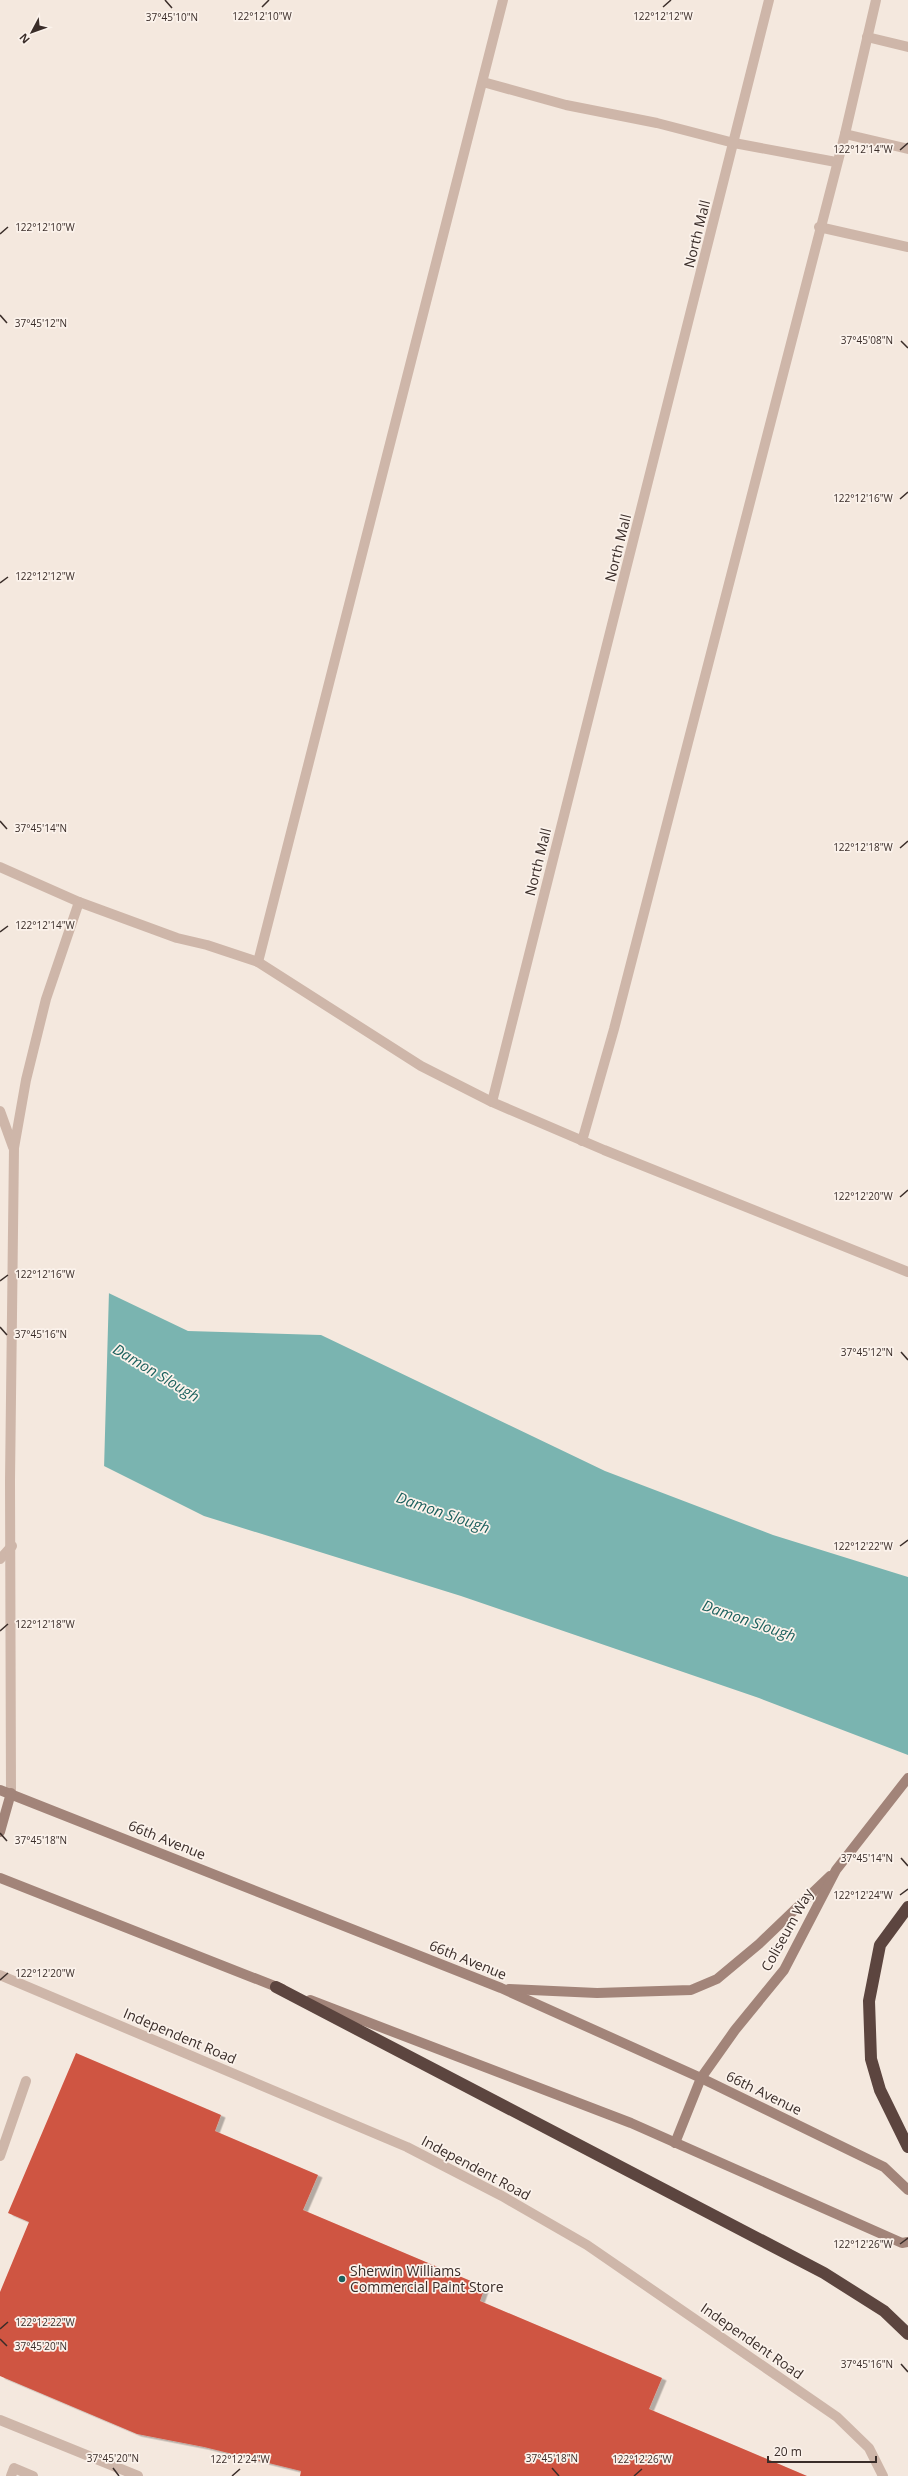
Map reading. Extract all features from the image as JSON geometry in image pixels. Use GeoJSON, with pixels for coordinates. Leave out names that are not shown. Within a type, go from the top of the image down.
{"type":"FeatureCollection","features":[{"type":"Feature","properties":{"kind":"highway"},"geometry":{"type":"LineString","coordinates":[[908,1907],[880,1945],[869,2001],[871,2059],[880,2090],[908,2147]]}},
{"type":"Feature","properties":{"kind":"highway"},"geometry":{"type":"LineString","coordinates":[[276,1986],[824,2273],[884,2311],[908,2334]]}},
{"type":"Feature","properties":{"kind":"street"},"geometry":{"type":"LineString","coordinates":[[258,962],[504,0]]}},
{"type":"Feature","properties":{"kind":"street","name":"North Mall"},"geometry":{"type":"LineString","coordinates":[[492,1102],[769,0]]}},
{"type":"Feature","properties":{"kind":"street"},"geometry":{"type":"LineString","coordinates":[[582,1141],[632,957],[819,227],[845,134],[876,0]]}},
{"type":"Feature","properties":{"kind":"street"},"geometry":{"type":"LineString","coordinates":[[867,38],[908,47]]}},
{"type":"Feature","properties":{"kind":"street"},"geometry":{"type":"LineString","coordinates":[[483,82],[566,105],[657,123],[734,143],[836,162]]}},
{"type":"Feature","properties":{"kind":"street"},"geometry":{"type":"LineString","coordinates":[[845,134],[908,149]]}},
{"type":"Feature","properties":{"kind":"street"},"geometry":{"type":"LineString","coordinates":[[819,227],[908,247]]}},
{"type":"Feature","properties":{"kind":"street"},"geometry":{"type":"LineString","coordinates":[[0,868],[79,902],[177,938],[207,945],[258,962],[421,1066],[492,1102],[582,1141],[908,1272]]}},
{"type":"Feature","properties":{"kind":"street"},"geometry":{"type":"LineString","coordinates":[[0,1832],[12,1793],[12,1546],[10,1481],[14,1148],[26,1080],[46,999],[79,902]]}},
{"type":"Feature","properties":{"kind":"street"},"geometry":{"type":"LineString","coordinates":[[0,1111],[14,1148]]}},
{"type":"Feature","properties":{"kind":"street"},"geometry":{"type":"LineString","coordinates":[[0,1559],[12,1546]]}},
{"type":"Feature","properties":{"kind":"street","name":"Coliseum Way"},"geometry":{"type":"LineString","coordinates":[[675,2143],[700,2078],[735,2030],[784,1970],[836,1870],[908,1778]]}},
{"type":"Feature","properties":{"kind":"street","name":"66th Avenue"},"geometry":{"type":"LineString","coordinates":[[0,1790],[12,1793],[502,1988],[700,2078],[884,2167],[908,2190]]}},
{"type":"Feature","properties":{"kind":"street"},"geometry":{"type":"LineString","coordinates":[[502,1988],[597,1993],[691,1990],[717,1979],[759,1944],[836,1870]]}},
{"type":"Feature","properties":{"kind":"street"},"geometry":{"type":"LineString","coordinates":[[0,1878],[623,2120],[902,2243],[908,2242]]}},
{"type":"Feature","properties":{"kind":"street","name":"Independent Road"},"geometry":{"type":"LineString","coordinates":[[0,1975],[407,2147],[574,2237],[837,2417],[869,2448],[883,2476]]}},
{"type":"Feature","properties":{"kind":"street"},"geometry":{"type":"LineString","coordinates":[[0,2156],[26,2081]]}},
{"type":"Feature","properties":{"kind":"street"},"geometry":{"type":"LineString","coordinates":[[0,2420],[138,2476]]}},
{"type":"Feature","properties":{"kind":"street"},"geometry":{"type":"LineString","coordinates":[[11,2476],[14,2468],[33,2476]]}},
{"type":"Feature","properties":{"kind":"water","name":"Damon Slough"},"geometry":{"type":"Polygon","coordinates":[[[0,1208],[96,1287],[188,1331],[321,1335],[605,1471],[773,1535],[908,1577],[908,1755],[759,1698],[461,1596],[204,1516],[90,1459],[0,1208]]]}},
{"type":"Feature","properties":{"kind":"pier"},"geometry":{"type":"Polygon","coordinates":[[[0,1206],[97,1285],[109,1291],[104,1469],[0,1406],[0,1206]]]}},
{"type":"Feature","properties":{"kind":"building"},"geometry":{"type":"Polygon","coordinates":[[[76,2053],[221,2115],[215,2131],[318,2175],[303,2210],[485,2287],[480,2301],[662,2378],[649,2409],[807,2476],[300,2476],[301,2471],[204,2447],[137,2434],[0,2376],[0,2292],[29,2222],[8,2213],[76,2053]]]}},
{"type":"Feature","properties":{"kind":"place","name":"Sherwin Williams Commercial Paint Store"},"geometry":{"type":"Point","coordinates":[342,2279]}}]}
